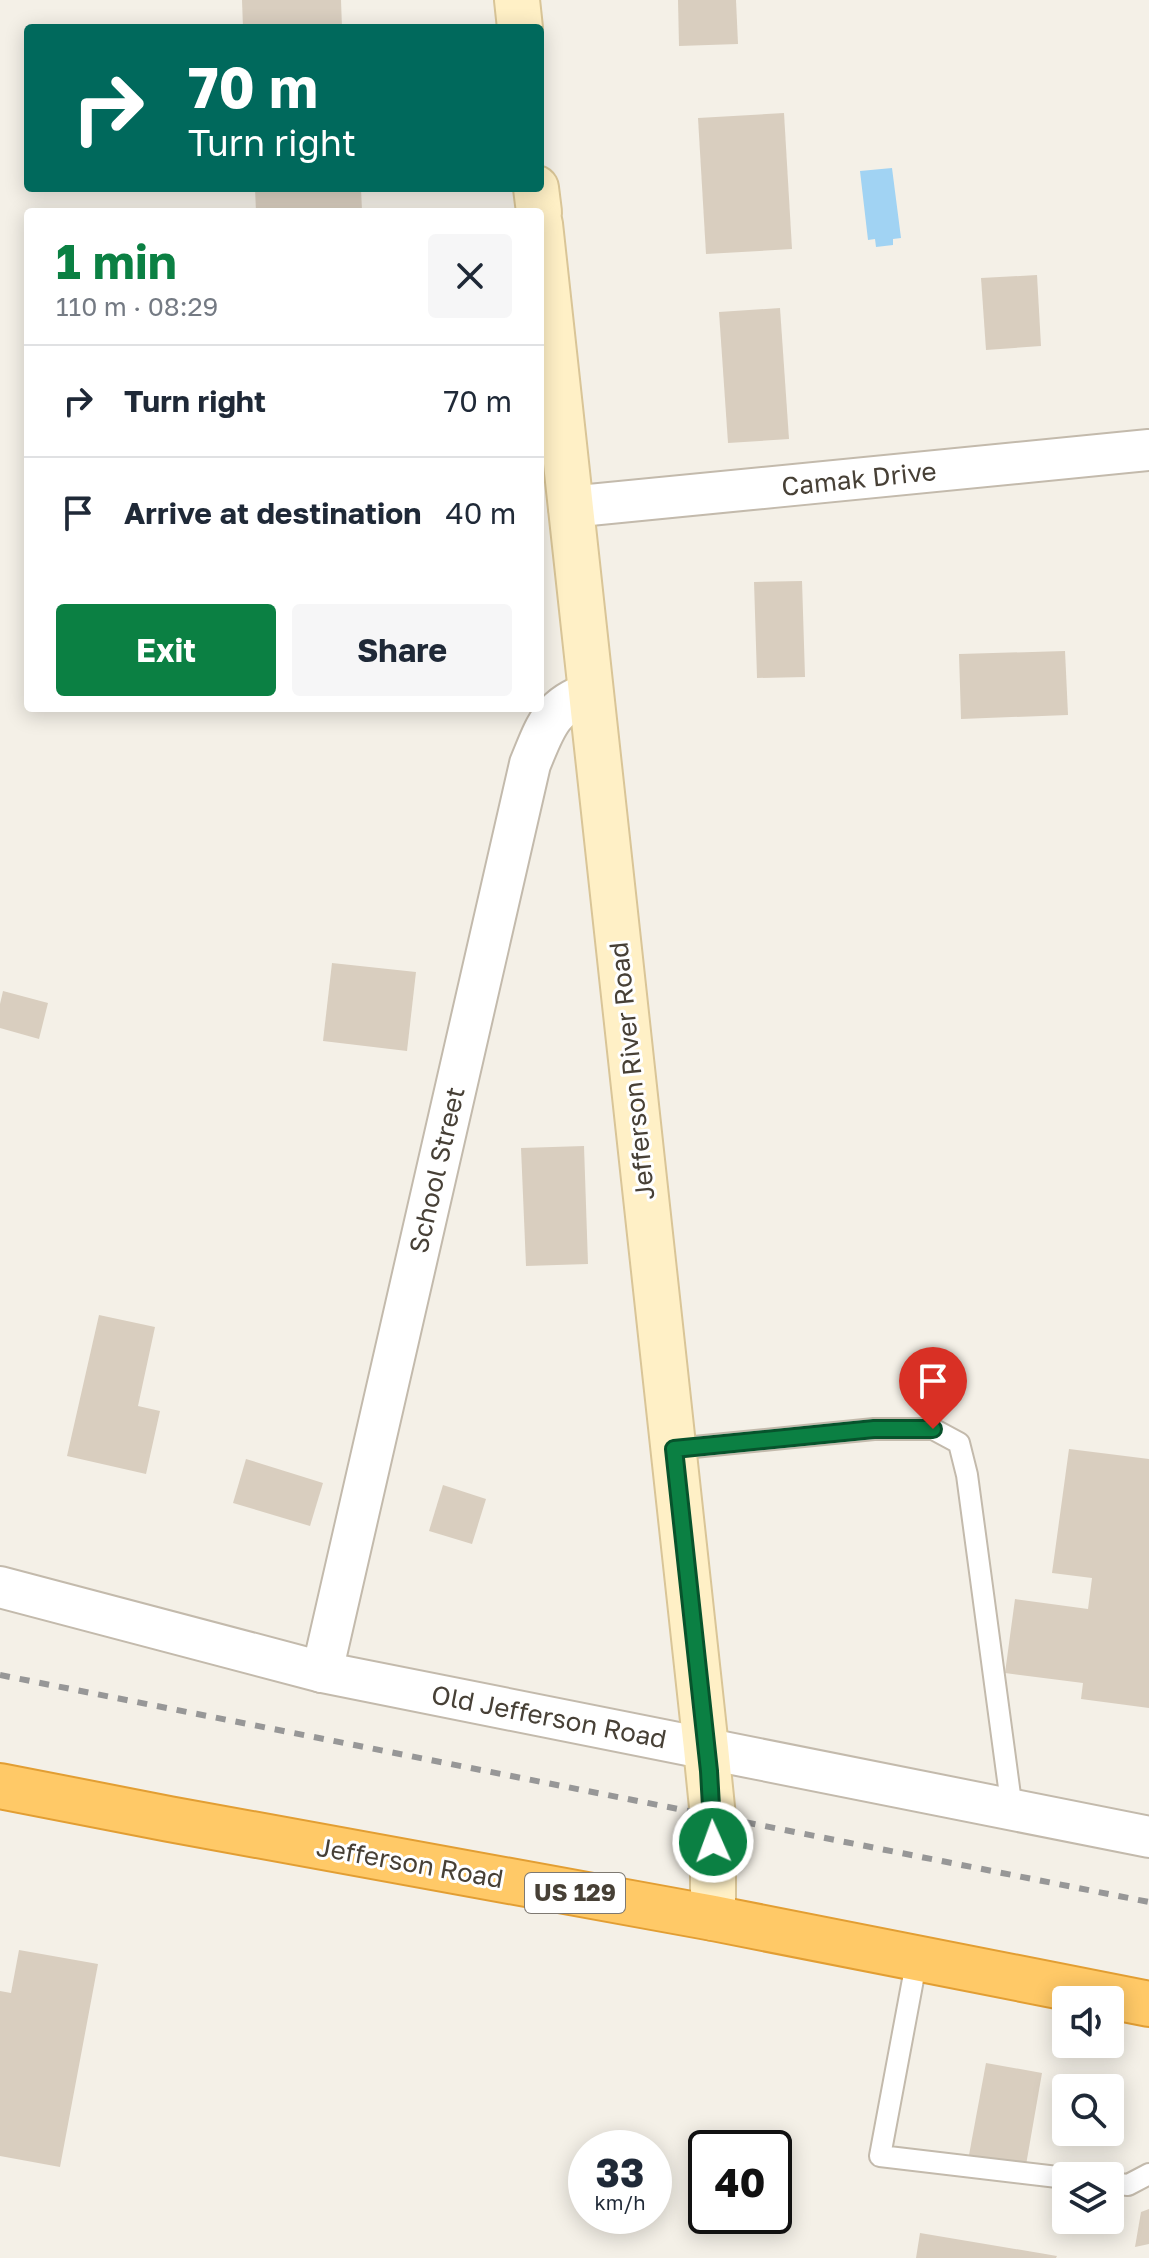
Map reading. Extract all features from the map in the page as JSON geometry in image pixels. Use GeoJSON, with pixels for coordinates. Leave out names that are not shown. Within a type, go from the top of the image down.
{"type":"FeatureCollection","features":[{"type":"Feature","properties":{"kind":"highway","name":"Jefferson Road"},"geometry":{"type":"LineString","coordinates":[[0,1786],[713,1918],[1149,2004]]}},
{"type":"Feature","properties":{"kind":"street"},"geometry":{"type":"LineString","coordinates":[[517,0],[520,24]]}},
{"type":"Feature","properties":{"kind":"street","name":"Jefferson River Road"},"geometry":{"type":"LineString","coordinates":[[544,263],[706,1748],[713,1817],[713,1918]]}},
{"type":"Feature","properties":{"kind":"street","name":"Camak Drive"},"geometry":{"type":"LineString","coordinates":[[569,507],[1149,450]]}},
{"type":"Feature","properties":{"kind":"street","name":"School Street"},"geometry":{"type":"LineString","coordinates":[[322,1672],[530,764],[546,725],[558,708],[571,699],[590,693]]}},
{"type":"Feature","properties":{"kind":"street","name":"Old Jefferson Road"},"geometry":{"type":"LineString","coordinates":[[0,1587],[322,1672],[1149,1837]]}},
{"type":"Feature","properties":{"kind":"lane"},"geometry":{"type":"LineString","coordinates":[[674,1449],[874,1429],[933,1429],[959,1443],[967,1475],[1012,1810]]}},
{"type":"Feature","properties":{"kind":"lane"},"geometry":{"type":"LineString","coordinates":[[917,1958],[880,2156],[1052,2176]]}},
{"type":"Feature","properties":{"kind":"lane"},"geometry":{"type":"LineString","coordinates":[[1124,2185],[1149,2174]]}},
{"type":"Feature","properties":{"kind":"water"},"geometry":{"type":"Polygon","coordinates":[[[892,168],[901,238],[893,239],[893,245],[876,247],[875,239],[868,240],[860,171],[892,168]]]}},
{"type":"Feature","properties":{"kind":"building"},"geometry":{"type":"Polygon","coordinates":[[[242,0],[341,0],[342,24],[243,24],[242,0]]]}},
{"type":"Feature","properties":{"kind":"building"},"geometry":{"type":"Polygon","coordinates":[[[678,0],[736,0],[738,44],[679,46],[678,0]]]}},
{"type":"Feature","properties":{"kind":"building"},"geometry":{"type":"Polygon","coordinates":[[[784,113],[792,249],[706,254],[698,118],[784,113]]]}},
{"type":"Feature","properties":{"kind":"building"},"geometry":{"type":"Polygon","coordinates":[[[255,192],[361,192],[362,208],[256,208],[255,192]]]}},
{"type":"Feature","properties":{"kind":"building"},"geometry":{"type":"Polygon","coordinates":[[[1037,275],[1041,346],[986,350],[981,278],[1037,275]]]}},
{"type":"Feature","properties":{"kind":"building"},"geometry":{"type":"Polygon","coordinates":[[[780,308],[789,439],[728,443],[719,312],[780,308]]]}},
{"type":"Feature","properties":{"kind":"building"},"geometry":{"type":"Polygon","coordinates":[[[802,581],[805,677],[757,678],[754,582],[802,581]]]}},
{"type":"Feature","properties":{"kind":"building"},"geometry":{"type":"Polygon","coordinates":[[[1065,651],[1068,715],[961,719],[959,654],[1065,651]]]}},
{"type":"Feature","properties":{"kind":"building"},"geometry":{"type":"Polygon","coordinates":[[[332,963],[416,972],[407,1051],[323,1041],[332,963]]]}},
{"type":"Feature","properties":{"kind":"building"},"geometry":{"type":"Polygon","coordinates":[[[3,991],[48,1003],[39,1039],[0,1028],[3,991]]]}},
{"type":"Feature","properties":{"kind":"building"},"geometry":{"type":"Polygon","coordinates":[[[584,1146],[588,1264],[526,1266],[521,1148],[584,1146]]]}},
{"type":"Feature","properties":{"kind":"building"},"geometry":{"type":"Polygon","coordinates":[[[99,1315],[155,1327],[138,1406],[160,1411],[146,1474],[67,1456],[99,1315]]]}},
{"type":"Feature","properties":{"kind":"building"},"geometry":{"type":"Polygon","coordinates":[[[1069,1449],[1149,1459],[1149,1708],[1081,1699],[1083,1683],[1005,1673],[1015,1599],[1088,1609],[1092,1578],[1052,1573],[1069,1449]]]}},
{"type":"Feature","properties":{"kind":"building"},"geometry":{"type":"Polygon","coordinates":[[[246,1459],[323,1483],[310,1526],[233,1503],[246,1459]]]}},
{"type":"Feature","properties":{"kind":"building"},"geometry":{"type":"Polygon","coordinates":[[[443,1485],[486,1499],[472,1544],[429,1531],[443,1485]]]}},
{"type":"Feature","properties":{"kind":"building"},"geometry":{"type":"Polygon","coordinates":[[[19,1950],[98,1964],[60,2167],[0,2156],[0,1991],[11,1993],[19,1950]]]}},
{"type":"Feature","properties":{"kind":"building"},"geometry":{"type":"Polygon","coordinates":[[[986,2063],[1042,2073],[1026,2165],[969,2155],[986,2063]]]}},
{"type":"Feature","properties":{"kind":"building"},"geometry":{"type":"Polygon","coordinates":[[[1149,2209],[1149,2244],[1135,2247],[1141,2212],[1149,2209]]]}},
{"type":"Feature","properties":{"kind":"building"},"geometry":{"type":"Polygon","coordinates":[[[920,2233],[1057,2256],[916,2258],[920,2233]]]}},
{"type":"Feature","properties":{"kind":"railway"},"geometry":{"type":"LineString","coordinates":[[0,1675],[1149,1902]]}},
{"type":"Feature","properties":{"kind":"route"},"geometry":{"type":"LineString","coordinates":[[713,1842],[709,1771],[674,1449],[874,1429],[933,1429]]}}]}
